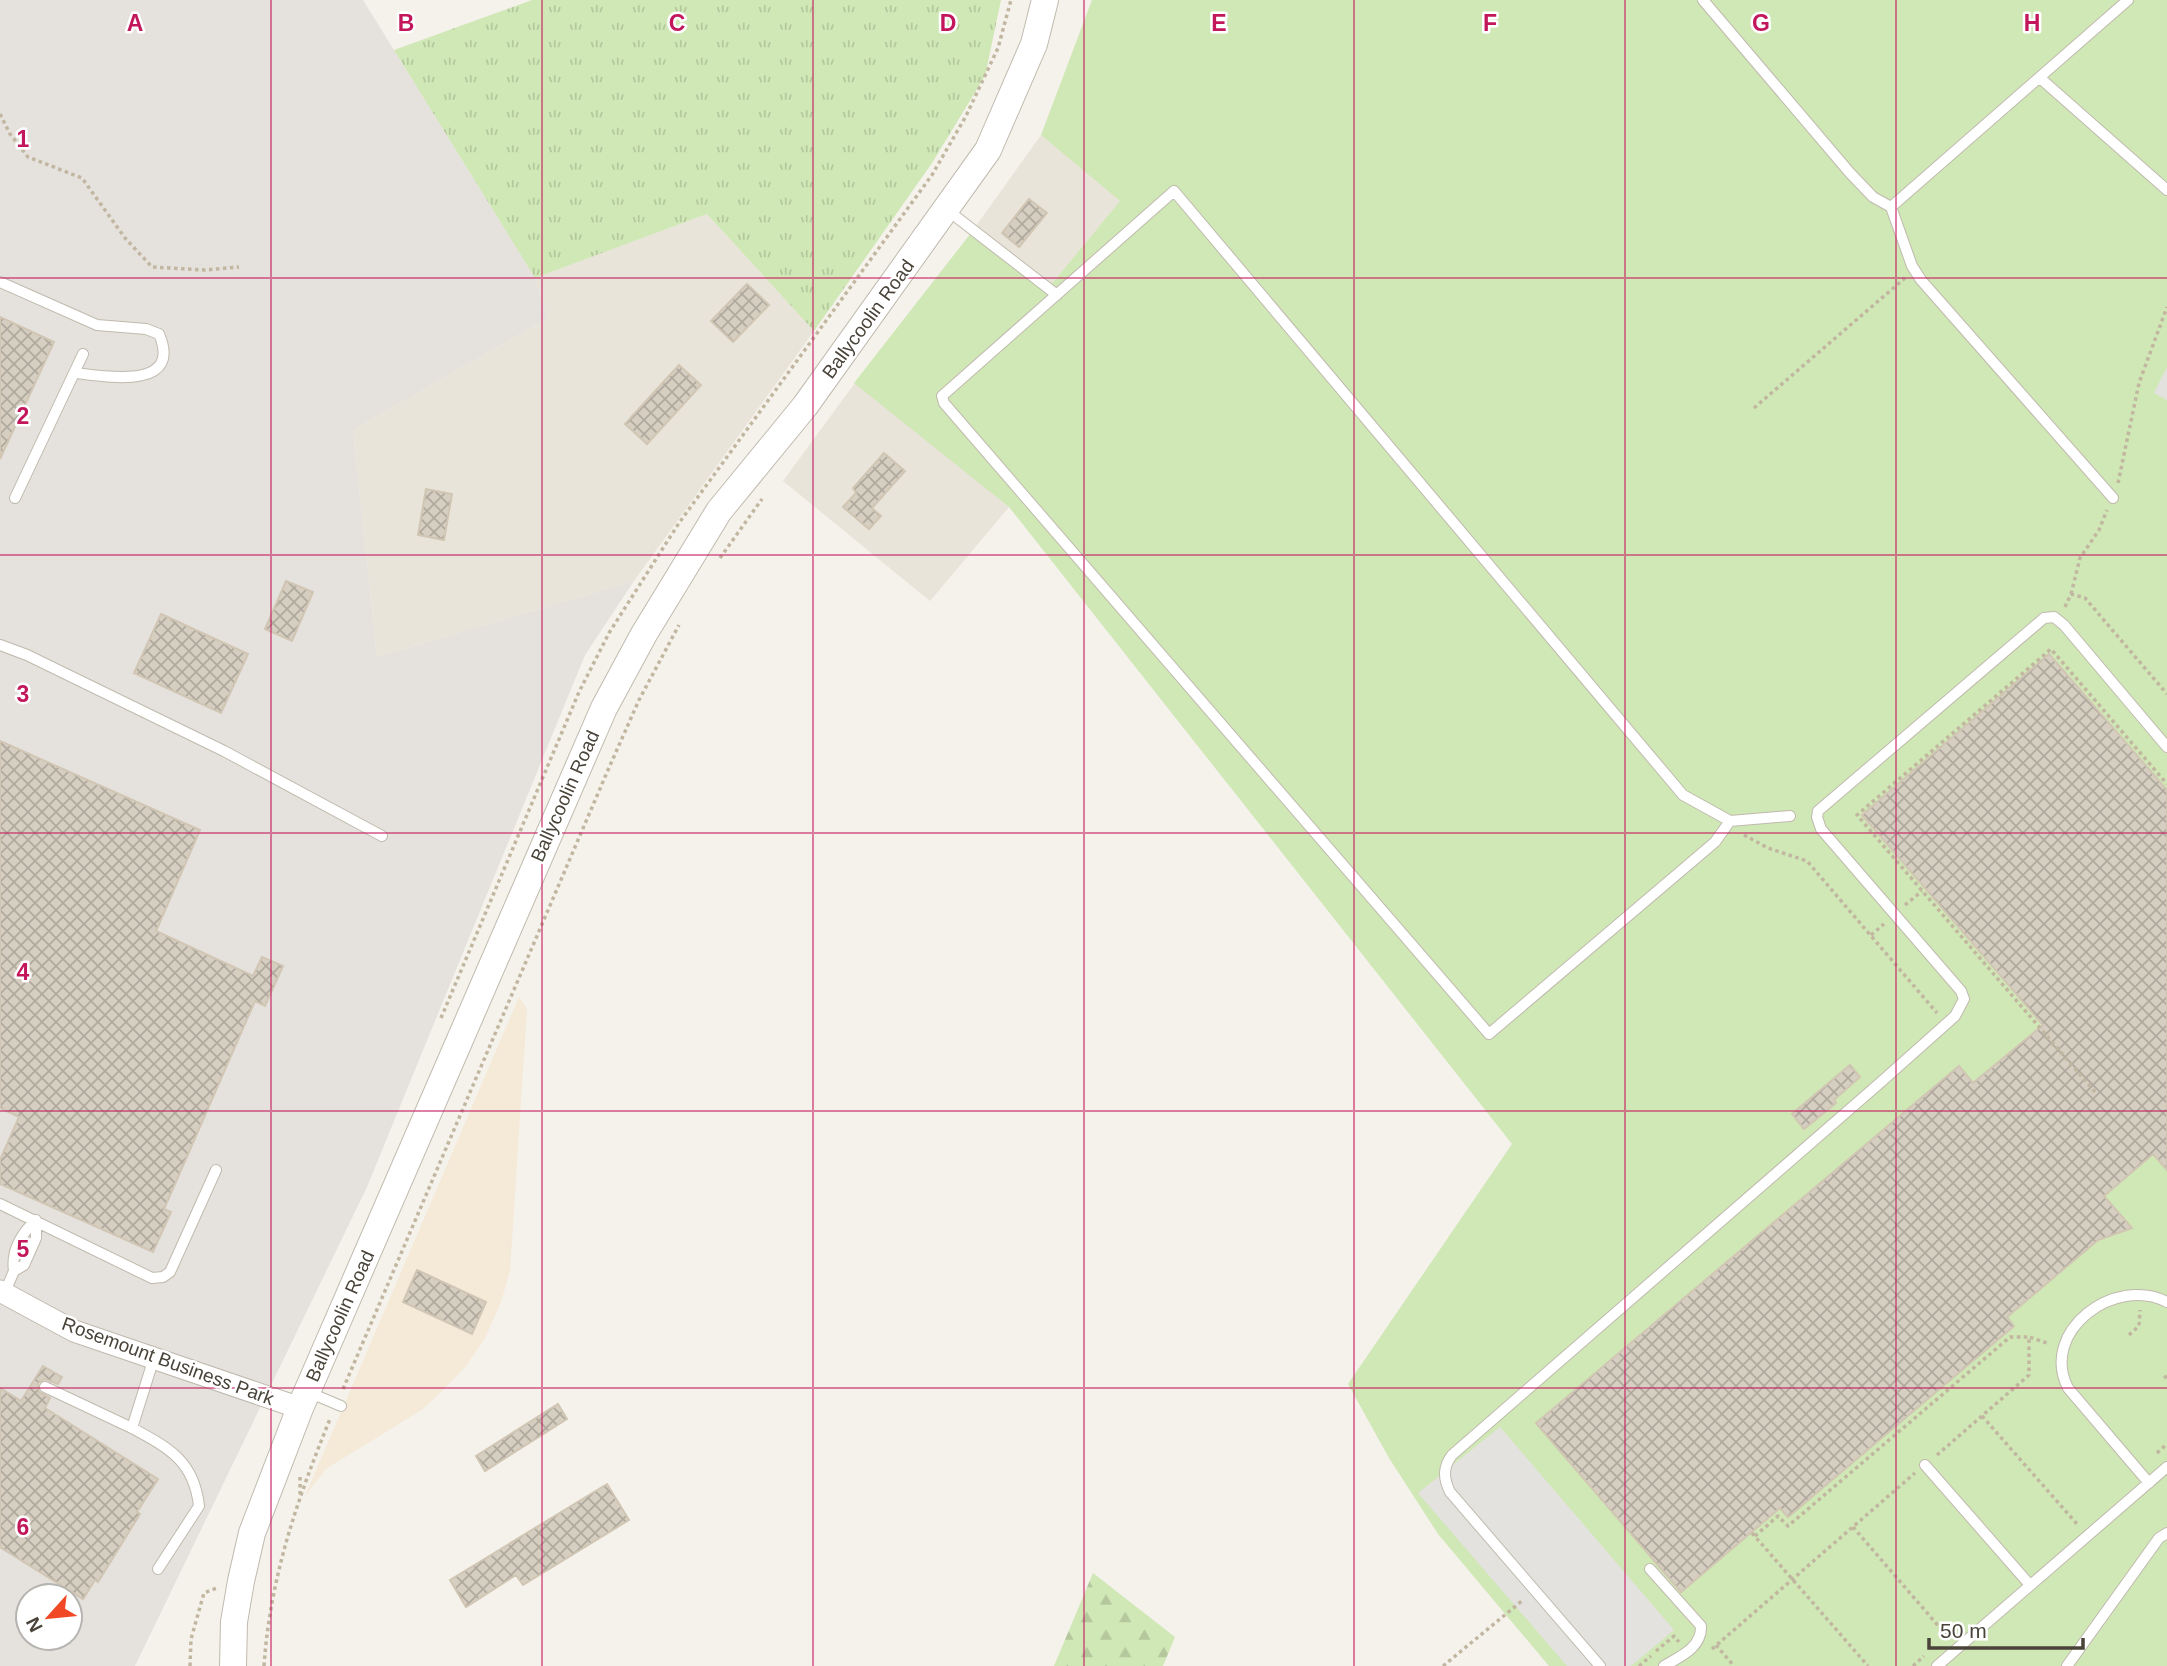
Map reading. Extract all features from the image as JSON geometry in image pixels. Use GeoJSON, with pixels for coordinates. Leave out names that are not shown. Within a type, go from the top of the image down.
{"type":"FeatureCollection","features":[{"type":"Feature","properties":{"kind":"street","name":"Ballycoolin Road"},"geometry":{"type":"LineString","coordinates":[[233,1666],[234,1622],[253,1534],[304,1400],[604,708],[644,634],[719,511],[805,406],[988,150],[1034,44],[1045,0]]}},
{"type":"Feature","properties":{"kind":"street","name":"Rosemount Business Park"},"geometry":{"type":"LineString","coordinates":[[2,1293],[74,1331],[304,1400]]}},
{"type":"Feature","properties":{"kind":"lane"},"geometry":{"type":"LineString","coordinates":[[1703,0],[1850,173],[1873,197],[1891,206],[1914,270],[2113,498]]}},
{"type":"Feature","properties":{"kind":"lane"},"geometry":{"type":"LineString","coordinates":[[1891,206],[2128,0]]}},
{"type":"Feature","properties":{"kind":"lane"},"geometry":{"type":"LineString","coordinates":[[2040,78],[2167,190]]}},
{"type":"Feature","properties":{"kind":"lane"},"geometry":{"type":"LineString","coordinates":[[1730,821],[1715,842],[1489,1034],[944,403],[942,396],[1174,191],[1683,794],[1730,821],[1790,816]]}},
{"type":"Feature","properties":{"kind":"lane"},"geometry":{"type":"LineString","coordinates":[[946,209],[1057,295]]}},
{"type":"Feature","properties":{"kind":"lane"},"geometry":{"type":"LineString","coordinates":[[0,282],[97,326],[146,330],[159,334],[164,347],[162,362],[153,372],[134,378],[76,373]]}},
{"type":"Feature","properties":{"kind":"lane"},"geometry":{"type":"LineString","coordinates":[[15,498],[83,354]]}},
{"type":"Feature","properties":{"kind":"lane"},"geometry":{"type":"LineString","coordinates":[[1600,1666],[1450,1492],[1444,1476],[1448,1461],[1961,1008],[1964,999],[1961,991],[1821,829],[1818,811],[2040,620],[2050,617],[2058,620],[2167,747]]}},
{"type":"Feature","properties":{"kind":"lane"},"geometry":{"type":"LineString","coordinates":[[0,645],[27,655],[224,751],[382,836]]}},
{"type":"Feature","properties":{"kind":"lane"},"geometry":{"type":"LineString","coordinates":[[0,1204],[152,1278],[163,1277],[170,1272],[216,1170]]}},
{"type":"Feature","properties":{"kind":"lane"},"geometry":{"type":"LineString","coordinates":[[2,1293],[14,1271],[24,1265],[36,1238],[36,1220]]}},
{"type":"Feature","properties":{"kind":"lane"},"geometry":{"type":"LineString","coordinates":[[2149,1483],[2068,1388],[2061,1368],[2063,1349],[2076,1324],[2096,1306],[2121,1295],[2140,1294],[2167,1302]]}},
{"type":"Feature","properties":{"kind":"lane"},"geometry":{"type":"LineString","coordinates":[[132,1428],[154,1357]]}},
{"type":"Feature","properties":{"kind":"lane"},"geometry":{"type":"LineString","coordinates":[[45,1387],[132,1428],[163,1446],[185,1464],[197,1487],[199,1506],[158,1569]]}},
{"type":"Feature","properties":{"kind":"lane"},"geometry":{"type":"LineString","coordinates":[[304,1400],[339,1406]]}},
{"type":"Feature","properties":{"kind":"lane"},"geometry":{"type":"LineString","coordinates":[[1925,1465],[2030,1585]]}},
{"type":"Feature","properties":{"kind":"lane"},"geometry":{"type":"LineString","coordinates":[[1937,1666],[2167,1467]]}},
{"type":"Feature","properties":{"kind":"lane"},"geometry":{"type":"LineString","coordinates":[[2067,1666],[2159,1538],[2167,1534]]}},
{"type":"Feature","properties":{"kind":"lane"},"geometry":{"type":"LineString","coordinates":[[1650,1569],[1701,1626],[1698,1641],[1675,1662],[1664,1666]]}},
{"type":"Feature","properties":{"kind":"path"},"geometry":{"type":"LineString","coordinates":[[0,114],[10,134],[29,157],[82,177],[125,238],[152,267],[205,270],[239,267]]}},
{"type":"Feature","properties":{"kind":"path"},"geometry":{"type":"LineString","coordinates":[[1754,408],[1914,270]]}},
{"type":"Feature","properties":{"kind":"path"},"geometry":{"type":"LineString","coordinates":[[2058,620],[2071,594],[2080,558],[2099,530],[2113,498],[2123,467],[2139,383],[2167,307]]}},
{"type":"Feature","properties":{"kind":"path"},"geometry":{"type":"LineString","coordinates":[[714,568],[768,490]]}},
{"type":"Feature","properties":{"kind":"path"},"geometry":{"type":"LineString","coordinates":[[2071,594],[2085,598],[2167,694]]}},
{"type":"Feature","properties":{"kind":"path"},"geometry":{"type":"LineString","coordinates":[[264,1666],[267,1626],[277,1572],[307,1475],[339,1406],[608,770],[639,700],[685,615]]}},
{"type":"Feature","properties":{"kind":"path"},"geometry":{"type":"LineString","coordinates":[[2095,1092],[1857,815],[2051,649],[2167,784]]}},
{"type":"Feature","properties":{"kind":"path"},"geometry":{"type":"LineString","coordinates":[[1730,821],[1748,839],[1807,861],[1946,1024]]}},
{"type":"Feature","properties":{"kind":"path"},"geometry":{"type":"LineString","coordinates":[[2129,1335],[2139,1326],[2140,1294]]}},
{"type":"Feature","properties":{"kind":"path"},"geometry":{"type":"LineString","coordinates":[[1868,1666],[1753,1534],[1778,1516],[1788,1526],[2010,1337],[2029,1338],[2063,1349]]}},
{"type":"Feature","properties":{"kind":"path"},"geometry":{"type":"LineString","coordinates":[[1639,1666],[1674,1636],[1696,1662],[2029,1375],[2029,1338]]}},
{"type":"Feature","properties":{"kind":"path"},"geometry":{"type":"LineString","coordinates":[[1982,1416],[2087,1536]]}},
{"type":"Feature","properties":{"kind":"path"},"geometry":{"type":"LineString","coordinates":[[1853,1527],[1957,1649]]}},
{"type":"Feature","properties":{"kind":"path"},"geometry":{"type":"LineString","coordinates":[[1443,1666],[1535,1590]]}},
{"type":"Feature","properties":{"kind":"path"},"geometry":{"type":"LineString","coordinates":[[190,1666],[191,1639],[204,1592]]}},
{"type":"Feature","properties":{"kind":"path"},"geometry":{"type":"LineString","coordinates":[[1716,1645],[1734,1666]]}},
{"type":"Feature","properties":{"kind":"shaded area"},"geometry":{"type":"Polygon","coordinates":[[[0,0],[363,0],[535,278],[548,318],[353,430],[377,657],[634,581],[585,655],[367,1187],[135,1666],[0,1666],[0,0]]]}},
{"type":"Feature","properties":{"kind":"shaded area"},"geometry":{"type":"Polygon","coordinates":[[[1041,135],[1121,200],[1049,287],[971,233],[1041,135]]]}},
{"type":"Feature","properties":{"kind":"shaded area"},"geometry":{"type":"Polygon","coordinates":[[[707,214],[814,331],[634,581],[377,657],[353,430],[548,318],[535,278],[707,214]]]}},
{"type":"Feature","properties":{"kind":"shaded area"},"geometry":{"type":"Polygon","coordinates":[[[2167,367],[2167,400],[2154,393],[2167,367]]]}},
{"type":"Feature","properties":{"kind":"shaded area"},"geometry":{"type":"Polygon","coordinates":[[[857,380],[1009,507],[930,601],[783,481],[857,380]]]}},
{"type":"Feature","properties":{"kind":"shaded area"},"geometry":{"type":"Polygon","coordinates":[[[519,997],[527,1009],[510,1271],[501,1302],[485,1338],[466,1366],[445,1388],[423,1409],[326,1469],[305,1496],[519,997]]]}},
{"type":"Feature","properties":{"kind":"shaded area"},"geometry":{"type":"Polygon","coordinates":[[[1500,1427],[1674,1630],[1631,1666],[1567,1666],[1418,1493],[1500,1427]]]}},
{"type":"Feature","properties":{"kind":"green space"},"geometry":{"type":"Polygon","coordinates":[[[532,0],[1001,0],[985,76],[932,163],[814,331],[707,214],[535,278],[394,50],[532,0]]]}},
{"type":"Feature","properties":{"kind":"green space"},"geometry":{"type":"Polygon","coordinates":[[[1092,0],[2167,0],[2167,1666],[1549,1666],[1438,1534],[1389,1458],[1348,1384],[1512,1144],[1009,507],[854,383],[971,233],[1049,287],[1120,201],[1041,135],[1092,0]]]}},
{"type":"Feature","properties":{"kind":"green space"},"geometry":{"type":"Polygon","coordinates":[[[1093,1573],[1175,1637],[1163,1666],[1054,1666],[1093,1573]]]}},
{"type":"Feature","properties":{"kind":"building"},"geometry":{"type":"Polygon","coordinates":[[[1029,199],[1047,213],[1019,247],[1002,233],[1029,199]]]}},
{"type":"Feature","properties":{"kind":"building"},"geometry":{"type":"Polygon","coordinates":[[[747,284],[769,305],[733,342],[711,321],[747,284]]]}},
{"type":"Feature","properties":{"kind":"building"},"geometry":{"type":"Polygon","coordinates":[[[0,317],[54,342],[0,459],[0,317]]]}},
{"type":"Feature","properties":{"kind":"building"},"geometry":{"type":"Polygon","coordinates":[[[679,365],[701,385],[647,444],[625,424],[679,365]]]}},
{"type":"Feature","properties":{"kind":"building"},"geometry":{"type":"Polygon","coordinates":[[[884,453],[905,471],[872,508],[881,516],[869,529],[843,507],[856,493],[853,488],[884,453]]]}},
{"type":"Feature","properties":{"kind":"building"},"geometry":{"type":"Polygon","coordinates":[[[426,489],[452,494],[444,540],[418,535],[426,489]]]}},
{"type":"Feature","properties":{"kind":"building"},"geometry":{"type":"Polygon","coordinates":[[[286,581],[313,592],[292,641],[265,629],[286,581]]]}},
{"type":"Feature","properties":{"kind":"building"},"geometry":{"type":"Polygon","coordinates":[[[161,614],[248,654],[221,713],[134,673],[161,614]]]}},
{"type":"Feature","properties":{"kind":"building"},"geometry":{"type":"Polygon","coordinates":[[[2049,654],[2167,790],[2167,1170],[2153,1154],[2104,1196],[2132,1228],[2098,1240],[2007,1317],[2014,1326],[1788,1517],[1780,1508],[1681,1592],[1536,1423],[1959,1066],[1973,1083],[2043,1025],[1862,815],[2049,654]]]}},
{"type":"Feature","properties":{"kind":"building"},"geometry":{"type":"Polygon","coordinates":[[[0,741],[200,830],[156,931],[253,976],[262,957],[283,966],[265,1006],[255,1001],[164,1209],[171,1212],[153,1252],[0,1184],[0,1160],[19,1117],[0,1108],[0,741]]]}},
{"type":"Feature","properties":{"kind":"building"},"geometry":{"type":"Polygon","coordinates":[[[1850,1065],[1860,1077],[1834,1100],[1836,1103],[1804,1129],[1792,1114],[1850,1065]]]}},
{"type":"Feature","properties":{"kind":"building"},"geometry":{"type":"Polygon","coordinates":[[[417,1270],[486,1302],[472,1334],[403,1302],[417,1270]]]}},
{"type":"Feature","properties":{"kind":"building"},"geometry":{"type":"Polygon","coordinates":[[[43,1366],[62,1377],[58,1384],[45,1379],[38,1383],[39,1392],[50,1398],[45,1408],[158,1479],[98,1582],[95,1580],[84,1597],[84,1582],[56,1582],[0,1547],[0,1388],[21,1401],[43,1366]]]}},
{"type":"Feature","properties":{"kind":"building"},"geometry":{"type":"Polygon","coordinates":[[[558,1404],[567,1419],[485,1471],[476,1456],[558,1404]]]}},
{"type":"Feature","properties":{"kind":"building"},"geometry":{"type":"Polygon","coordinates":[[[607,1484],[629,1520],[523,1585],[516,1575],[466,1607],[450,1580],[607,1484]]]}}]}
